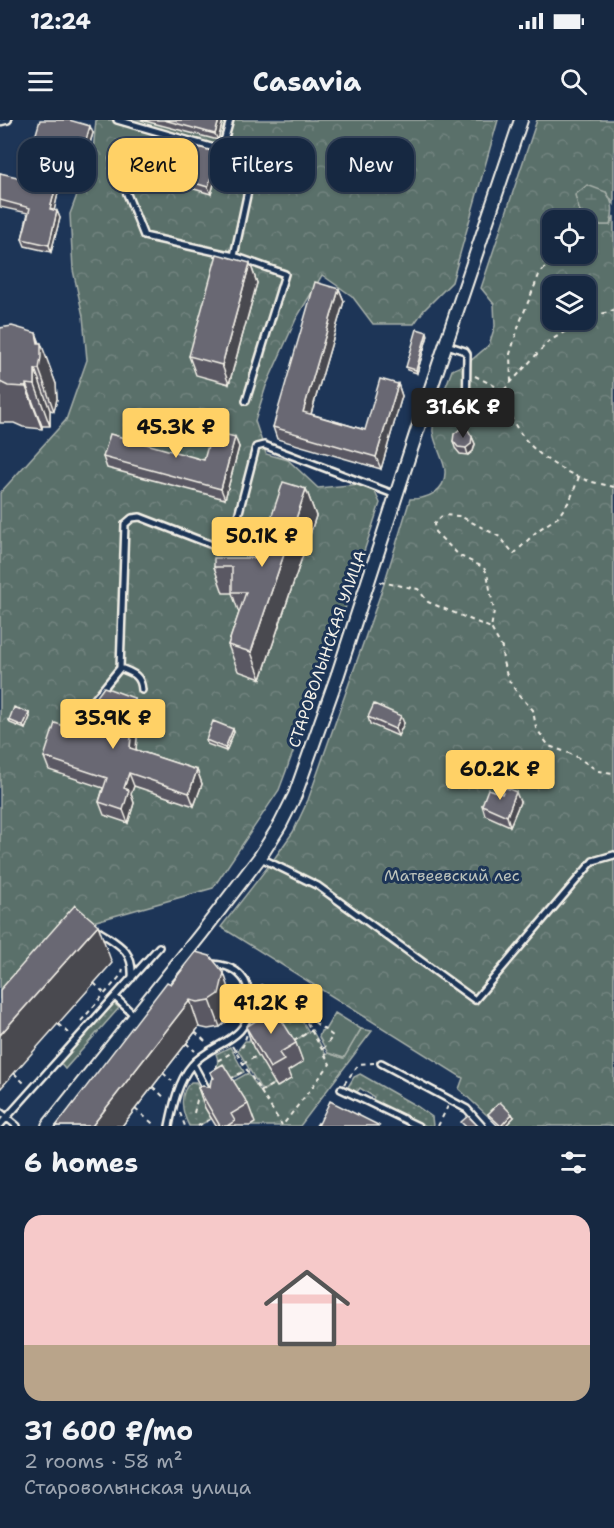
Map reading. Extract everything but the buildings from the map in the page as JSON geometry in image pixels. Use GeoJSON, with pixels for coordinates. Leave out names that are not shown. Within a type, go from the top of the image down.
{"type":"FeatureCollection","features":[{"type":"Feature","properties":{"kind":"street","name":"СТАРОВОЛЫНСКАЯ УЛИЦА"},"geometry":{"type":"LineString","coordinates":[[48,1126],[260,857],[295,795],[338,674],[445,344],[521,120]]}},
{"type":"Feature","properties":{"kind":"lane"},"geometry":{"type":"LineString","coordinates":[[0,122],[8,120]]}},
{"type":"Feature","properties":{"kind":"lane"},"geometry":{"type":"LineString","coordinates":[[117,120],[210,146]]}},
{"type":"Feature","properties":{"kind":"lane"},"geometry":{"type":"LineString","coordinates":[[225,138],[230,120]]}},
{"type":"Feature","properties":{"kind":"lane"},"geometry":{"type":"LineString","coordinates":[[126,192],[144,236],[234,256],[285,274],[246,401]]}},
{"type":"Feature","properties":{"kind":"lane"},"geometry":{"type":"LineString","coordinates":[[234,256],[248,192]]}},
{"type":"Feature","properties":{"kind":"lane"},"geometry":{"type":"LineString","coordinates":[[445,344],[465,351],[466,423]]}},
{"type":"Feature","properties":{"kind":"lane"},"geometry":{"type":"LineString","coordinates":[[80,717],[120,668],[125,524],[128,520],[140,517],[215,546],[227,545],[232,539],[256,447],[264,445],[396,495]]}},
{"type":"Feature","properties":{"kind":"lane"},"geometry":{"type":"LineString","coordinates":[[120,668],[138,676],[142,690]]}},
{"type":"Feature","properties":{"kind":"lane"},"geometry":{"type":"LineString","coordinates":[[260,857],[318,886],[475,1000],[592,861],[614,855]]}},
{"type":"Feature","properties":{"kind":"lane"},"geometry":{"type":"LineString","coordinates":[[89,930],[96,930],[125,950],[133,966],[132,978]]}},
{"type":"Feature","properties":{"kind":"lane"},"geometry":{"type":"LineString","coordinates":[[0,1125],[159,947]]}},
{"type":"Feature","properties":{"kind":"lane"},"geometry":{"type":"LineString","coordinates":[[169,1126],[175,1098],[193,1064],[215,1046],[231,1040],[246,1021],[249,1009],[248,985],[242,976],[230,967],[219,964],[200,966]]}},
{"type":"Feature","properties":{"kind":"lane"},"geometry":{"type":"LineString","coordinates":[[115,997],[136,1017]]}},
{"type":"Feature","properties":{"kind":"lane"},"geometry":{"type":"LineString","coordinates":[[381,1062],[467,1109],[482,1126]]}},
{"type":"Feature","properties":{"kind":"lane"},"geometry":{"type":"LineString","coordinates":[[193,1064],[206,1093],[214,1102]]}},
{"type":"Feature","properties":{"kind":"lane"},"geometry":{"type":"LineString","coordinates":[[341,1089],[418,1126]]}},
{"type":"Feature","properties":{"kind":"lane"},"geometry":{"type":"LineString","coordinates":[[0,1112],[17,1126]]}},
{"type":"Feature","properties":{"kind":"path"},"geometry":{"type":"LineString","coordinates":[[511,382],[510,354],[520,322],[539,275],[548,264]]}},
{"type":"Feature","properties":{"kind":"path"},"geometry":{"type":"LineString","coordinates":[[596,315],[614,310]]}},
{"type":"Feature","properties":{"kind":"path"},"geometry":{"type":"LineString","coordinates":[[567,330],[548,342],[504,390],[506,405],[511,420],[521,436],[537,451],[579,477],[614,487]]}},
{"type":"Feature","properties":{"kind":"path"},"geometry":{"type":"LineString","coordinates":[[467,373],[504,390]]}},
{"type":"Feature","properties":{"kind":"path"},"geometry":{"type":"LineString","coordinates":[[491,628],[494,611],[487,573],[483,567],[460,556],[435,532],[434,524],[443,515],[460,516],[500,537],[514,554],[537,531],[558,517],[570,500],[579,477]]}},
{"type":"Feature","properties":{"kind":"path"},"geometry":{"type":"LineString","coordinates":[[376,582],[418,589],[428,602],[491,628],[502,648],[508,679],[533,710],[536,728],[549,746],[574,755],[598,771],[614,773]]}},
{"type":"Feature","properties":{"kind":"path"},"geometry":{"type":"LineString","coordinates":[[76,1026],[122,974],[123,963]]}},
{"type":"Feature","properties":{"kind":"path"},"geometry":{"type":"LineString","coordinates":[[94,983],[105,994]]}},
{"type":"Feature","properties":{"kind":"path"},"geometry":{"type":"LineString","coordinates":[[256,990],[260,984],[288,1004],[286,1009],[276,1015]]}},
{"type":"Feature","properties":{"kind":"path"},"geometry":{"type":"LineString","coordinates":[[233,1046],[282,1126],[330,1064],[306,1021],[286,1009]]}},
{"type":"Feature","properties":{"kind":"path"},"geometry":{"type":"LineString","coordinates":[[306,1021],[313,1021],[333,1036],[322,1049]]}},
{"type":"Feature","properties":{"kind":"path"},"geometry":{"type":"LineString","coordinates":[[58,1024],[69,1034]]}},
{"type":"Feature","properties":{"kind":"path"},"geometry":{"type":"LineString","coordinates":[[291,1043],[312,1030]]}},
{"type":"Feature","properties":{"kind":"path"},"geometry":{"type":"LineString","coordinates":[[215,1075],[217,1061],[243,1046],[247,1035],[242,1038]]}},
{"type":"Feature","properties":{"kind":"path"},"geometry":{"type":"LineString","coordinates":[[186,1044],[197,1053]]}},
{"type":"Feature","properties":{"kind":"path"},"geometry":{"type":"LineString","coordinates":[[243,1064],[258,1055]]}},
{"type":"Feature","properties":{"kind":"path"},"geometry":{"type":"LineString","coordinates":[[341,1089],[358,1064],[381,1062]]}},
{"type":"Feature","properties":{"kind":"path"},"geometry":{"type":"LineString","coordinates":[[224,1083],[246,1070]]}},
{"type":"Feature","properties":{"kind":"path"},"geometry":{"type":"LineString","coordinates":[[14,1073],[25,1084]]}},
{"type":"Feature","properties":{"kind":"path"},"geometry":{"type":"LineString","coordinates":[[163,1073],[176,1084]]}},
{"type":"Feature","properties":{"kind":"path"},"geometry":{"type":"LineString","coordinates":[[261,1092],[275,1083]]}},
{"type":"Feature","properties":{"kind":"path"},"geometry":{"type":"LineString","coordinates":[[153,1087],[168,1100]]}},
{"type":"Feature","properties":{"kind":"path"},"geometry":{"type":"LineString","coordinates":[[194,1113],[197,1100],[206,1093],[200,1088]]}},
{"type":"Feature","properties":{"kind":"path"},"geometry":{"type":"LineString","coordinates":[[438,1126],[450,1100]]}},
{"type":"Feature","properties":{"kind":"path"},"geometry":{"type":"LineString","coordinates":[[177,1115],[178,1107],[185,1126]]}},
{"type":"Feature","properties":{"kind":"path"},"geometry":{"type":"LineString","coordinates":[[316,1126],[328,1107]]}},
{"type":"Feature","properties":{"kind":"path"},"geometry":{"type":"LineString","coordinates":[[135,1109],[156,1126]]}},
{"type":"Feature","properties":{"kind":"path"},"geometry":{"type":"LineString","coordinates":[[198,1126],[211,1119]]}},
{"type":"Feature","properties":{"kind":"green space"},"geometry":{"type":"Polygon","coordinates":[[[96,120],[498,120],[452,282],[424,310],[414,324],[373,324],[352,296],[322,275],[296,319],[266,386],[255,421],[266,454],[288,460],[318,488],[371,483],[380,503],[335,639],[279,790],[213,888],[68,929],[0,998],[0,493],[66,420],[87,360],[83,316],[73,270],[70,214],[78,192],[96,192],[96,120]]]}},
{"type":"Feature","properties":{"kind":"green space","name":"Матвеевский лес"},"geometry":{"type":"Polygon","coordinates":[[[537,120],[614,120],[614,204],[606,192],[580,210],[542,210],[542,264],[596,264],[596,225],[610,225],[614,216],[614,1126],[505,1126],[513,1117],[501,1105],[489,1117],[459,1089],[463,1078],[221,927],[293,832],[308,800],[384,584],[410,499],[429,496],[442,484],[445,467],[435,441],[433,427],[452,370],[468,363],[489,345],[495,326],[494,304],[481,288],[537,120]]]}},
{"type":"Feature","properties":{"kind":"green space"},"geometry":{"type":"Polygon","coordinates":[[[587,185],[606,192],[612,204],[610,225],[596,225],[596,210],[580,210],[575,195],[587,185]]]}},
{"type":"Feature","properties":{"kind":"green space"},"geometry":{"type":"Polygon","coordinates":[[[111,1001],[119,1008],[65,1069],[58,1061],[111,1001]]]}},
{"type":"Feature","properties":{"kind":"green space"},"geometry":{"type":"Polygon","coordinates":[[[335,1013],[361,1029],[344,1058],[328,1053],[319,1037],[335,1013]]]}},
{"type":"Feature","properties":{"kind":"green space"},"geometry":{"type":"Polygon","coordinates":[[[287,1014],[303,1022],[309,1032],[291,1043],[275,1083],[262,1091],[238,1050],[245,1041],[249,1041],[250,1036],[287,1014]]]}},
{"type":"Feature","properties":{"kind":"green space"},"geometry":{"type":"Polygon","coordinates":[[[361,1029],[372,1031],[300,1126],[250,1126],[230,1083],[248,1073],[261,1092],[275,1083],[278,1087],[290,1079],[286,1072],[291,1043],[312,1030],[326,1055],[328,1053],[343,1058],[361,1029]]]}},
{"type":"Feature","properties":{"kind":"green space"},"geometry":{"type":"Polygon","coordinates":[[[230,1047],[244,1072],[214,1088],[210,1083],[217,1068],[216,1054],[230,1047]]]}},
{"type":"Feature","properties":{"kind":"green space"},"geometry":{"type":"Polygon","coordinates":[[[360,1074],[418,1107],[432,1117],[433,1126],[426,1126],[372,1101],[374,1097],[360,1088],[357,1092],[348,1087],[354,1077],[360,1074]]]}},
{"type":"Feature","properties":{"kind":"green space"},"geometry":{"type":"Polygon","coordinates":[[[191,1082],[196,1082],[209,1105],[205,1108],[211,1119],[198,1126],[189,1126],[182,1103],[184,1092],[191,1082]]]}}]}
